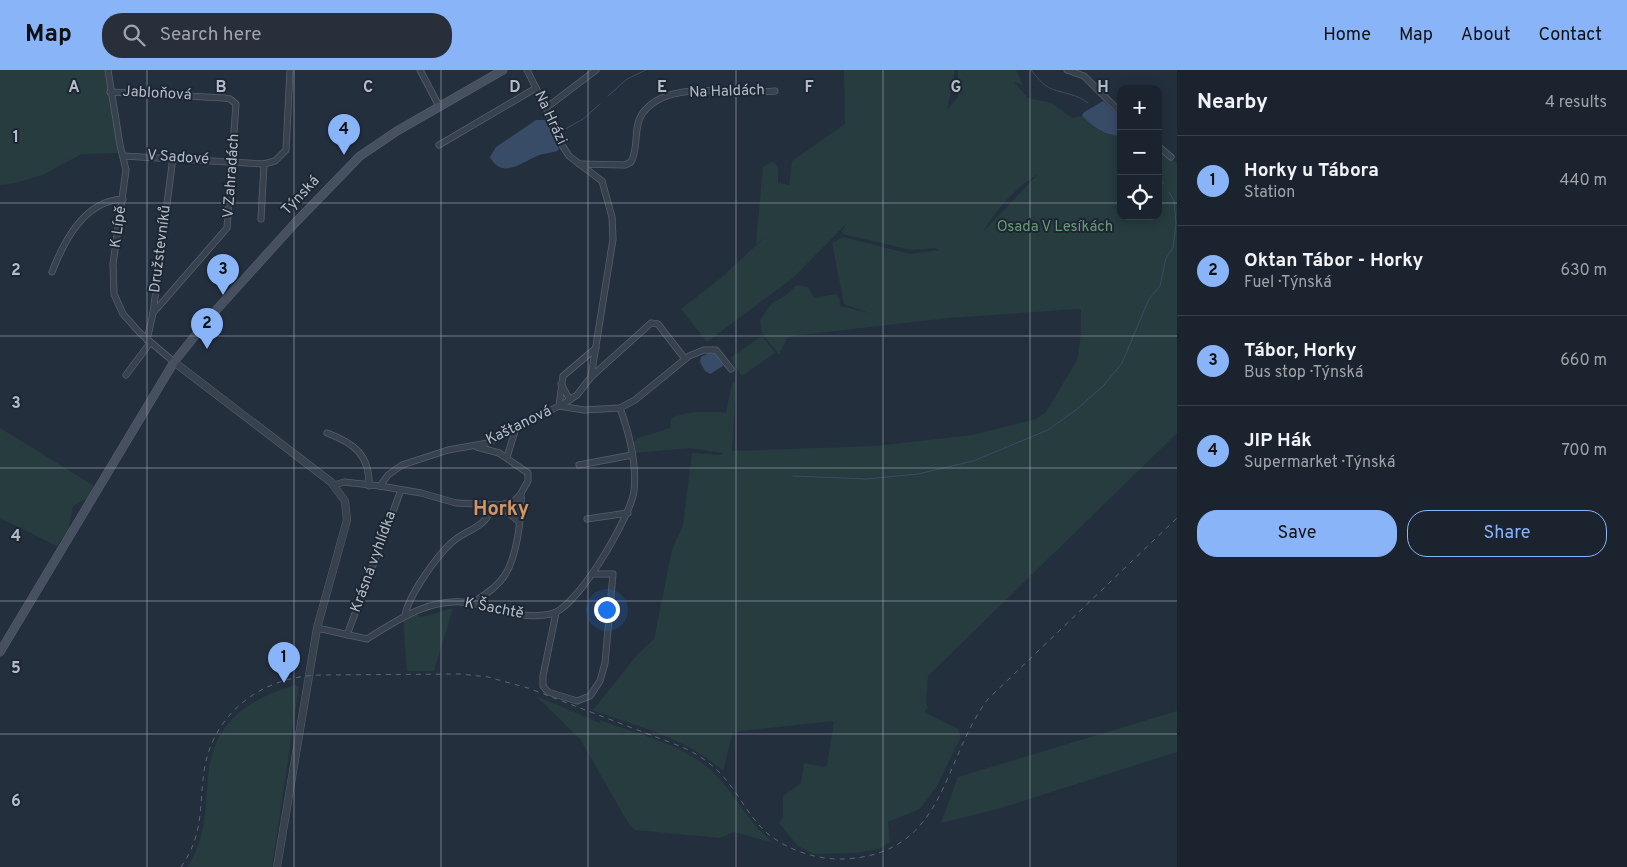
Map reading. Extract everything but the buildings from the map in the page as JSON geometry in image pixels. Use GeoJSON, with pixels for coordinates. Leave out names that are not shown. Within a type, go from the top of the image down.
{"type":"FeatureCollection","features":[{"type":"Feature","properties":{"kind":"main road","name":"Týnská"},"geometry":{"type":"LineString","coordinates":[[0,652],[174,362],[210,317],[340,175],[380,141],[503,70]]}},
{"type":"Feature","properties":{"kind":"street","name":"K Lípě"},"geometry":{"type":"LineString","coordinates":[[108,70],[110,92],[126,175],[113,264],[113,290],[123,314],[149,341],[174,362]]}},
{"type":"Feature","properties":{"kind":"street"},"geometry":{"type":"LineString","coordinates":[[261,219],[264,164],[275,161],[286,150],[290,70]]}},
{"type":"Feature","properties":{"kind":"street"},"geometry":{"type":"LineString","coordinates":[[420,70],[439,106]]}},
{"type":"Feature","properties":{"kind":"street","name":"Na Hrázi"},"geometry":{"type":"LineString","coordinates":[[527,70],[560,142],[577,164],[602,181],[613,227],[591,377]]}},
{"type":"Feature","properties":{"kind":"street"},"geometry":{"type":"LineString","coordinates":[[546,108],[596,70]]}},
{"type":"Feature","properties":{"kind":"street"},"geometry":{"type":"LineString","coordinates":[[1067,70],[1084,76],[1117,109]]}},
{"type":"Feature","properties":{"kind":"street"},"geometry":{"type":"LineString","coordinates":[[440,145],[536,88]]}},
{"type":"Feature","properties":{"kind":"street","name":"Na Haldách"},"geometry":{"type":"LineString","coordinates":[[577,164],[625,165],[631,162],[640,119],[651,104],[660,97],[708,91],[775,91]]}},
{"type":"Feature","properties":{"kind":"street","name":"Jabloňová"},"geometry":{"type":"LineString","coordinates":[[110,92],[224,98],[234,101]]}},
{"type":"Feature","properties":{"kind":"street","name":"V Zahradách"},"geometry":{"type":"LineString","coordinates":[[152,312],[227,228],[236,112],[234,101]]}},
{"type":"Feature","properties":{"kind":"street"},"geometry":{"type":"LineString","coordinates":[[1162,149],[1171,157]]}},
{"type":"Feature","properties":{"kind":"street","name":"V Sadové"},"geometry":{"type":"LineString","coordinates":[[122,156],[173,157],[264,164]]}},
{"type":"Feature","properties":{"kind":"street","name":"Družstevníků"},"geometry":{"type":"LineString","coordinates":[[149,341],[173,157]]}},
{"type":"Feature","properties":{"kind":"street"},"geometry":{"type":"LineString","coordinates":[[52,272],[63,244],[86,215],[102,204],[122,199]]}},
{"type":"Feature","properties":{"kind":"street"},"geometry":{"type":"LineString","coordinates":[[559,406],[570,400],[584,388],[591,377],[651,324],[658,324],[685,359]]}},
{"type":"Feature","properties":{"kind":"street"},"geometry":{"type":"LineString","coordinates":[[126,375],[149,341]]}},
{"type":"Feature","properties":{"kind":"street"},"geometry":{"type":"LineString","coordinates":[[559,406],[560,384],[565,373],[596,348]]}},
{"type":"Feature","properties":{"kind":"street","name":"Kaštanová"},"geometry":{"type":"LineString","coordinates":[[380,486],[388,475],[402,464],[448,450],[488,443],[559,406],[584,410],[620,408],[634,400],[685,359],[700,351],[714,349],[732,369]]}},
{"type":"Feature","properties":{"kind":"street"},"geometry":{"type":"LineString","coordinates":[[174,362],[334,484],[345,501],[347,520],[317,628],[278,867]]}},
{"type":"Feature","properties":{"kind":"street"},"geometry":{"type":"LineString","coordinates":[[560,384],[570,400]]}},
{"type":"Feature","properties":{"kind":"street"},"geometry":{"type":"LineString","coordinates":[[592,574],[613,574],[604,664],[600,682],[590,696],[582,700],[568,699],[548,692],[543,686],[543,676],[556,613],[577,594],[592,574],[628,513],[634,491],[632,455],[620,408]]}},
{"type":"Feature","properties":{"kind":"street"},"geometry":{"type":"LineString","coordinates":[[507,457],[517,428]]}},
{"type":"Feature","properties":{"kind":"street"},"geometry":{"type":"LineString","coordinates":[[327,433],[344,439],[360,452],[370,470],[369,486]]}},
{"type":"Feature","properties":{"kind":"street"},"geometry":{"type":"LineString","coordinates":[[334,484],[344,482],[380,486],[456,503],[497,505],[514,501],[521,494],[528,481],[528,473],[496,451],[474,446]]}},
{"type":"Feature","properties":{"kind":"street"},"geometry":{"type":"LineString","coordinates":[[579,465],[632,455]]}},
{"type":"Feature","properties":{"kind":"street","name":"Krásná vyhlídka"},"geometry":{"type":"LineString","coordinates":[[347,635],[401,490]]}},
{"type":"Feature","properties":{"kind":"street"},"geometry":{"type":"LineString","coordinates":[[472,603],[497,585],[506,573],[519,522],[521,494]]}},
{"type":"Feature","properties":{"kind":"street"},"geometry":{"type":"LineString","coordinates":[[497,505],[519,522]]}},
{"type":"Feature","properties":{"kind":"street"},"geometry":{"type":"LineString","coordinates":[[405,615],[412,598],[440,557],[454,542],[483,524],[497,505]]}},
{"type":"Feature","properties":{"kind":"street"},"geometry":{"type":"LineString","coordinates":[[587,519],[628,513]]}},
{"type":"Feature","properties":{"kind":"street","name":"K Šachtě"},"geometry":{"type":"LineString","coordinates":[[317,628],[368,639],[405,615],[440,603],[472,603],[528,616],[556,613]]}},
{"type":"Feature","properties":{"kind":"green space"},"geometry":{"type":"Polygon","coordinates":[[[0,70],[105,70],[119,153],[81,154],[45,174],[15,183],[0,185],[0,70]]]}},
{"type":"Feature","properties":{"kind":"green space","name":"Osada V Lesíkách"},"geometry":{"type":"Polygon","coordinates":[[[844,70],[955,70],[947,110],[958,97],[958,70],[1016,70],[1023,85],[1014,82],[1028,98],[1052,103],[1072,118],[1082,116],[1104,133],[1117,135],[1117,220],[1162,220],[1162,153],[1177,163],[1177,433],[928,676],[926,702],[928,708],[924,712],[958,729],[961,737],[937,786],[920,809],[888,822],[890,842],[879,849],[856,853],[814,854],[798,846],[779,823],[783,817],[783,796],[801,783],[804,763],[824,767],[827,765],[834,721],[733,732],[723,771],[694,750],[661,734],[593,710],[637,655],[654,639],[672,550],[683,525],[692,453],[720,455],[723,453],[689,448],[634,453],[633,443],[638,438],[670,428],[671,419],[683,414],[698,412],[726,413],[732,383],[736,381],[732,451],[876,446],[972,435],[1036,419],[1046,412],[1077,360],[1081,334],[1081,310],[949,318],[791,336],[787,338],[779,354],[762,334],[760,320],[772,303],[785,296],[797,285],[808,287],[814,298],[836,294],[840,300],[840,306],[869,313],[844,304],[832,243],[843,237],[910,254],[939,250],[935,248],[911,250],[843,234],[842,231],[847,223],[794,277],[707,342],[681,309],[723,276],[765,237],[756,244],[763,167],[773,162],[778,167],[778,183],[789,185],[792,161],[845,124],[844,70]],[[1038,174],[1022,185],[1008,199],[984,230],[1038,174]]]}},
{"type":"Feature","properties":{"kind":"green space"},"geometry":{"type":"Polygon","coordinates":[[[762,336],[775,353],[742,376],[730,358],[762,336]]]}},
{"type":"Feature","properties":{"kind":"green space"},"geometry":{"type":"Polygon","coordinates":[[[0,428],[96,487],[89,497],[73,506],[69,528],[57,546],[0,518],[0,428]]]}},
{"type":"Feature","properties":{"kind":"green space"},"geometry":{"type":"Polygon","coordinates":[[[453,608],[434,671],[407,671],[403,619],[417,613],[421,617],[453,608]]]}},
{"type":"Feature","properties":{"kind":"green space"},"geometry":{"type":"Polygon","coordinates":[[[296,685],[299,687],[272,867],[187,867],[198,846],[204,824],[211,759],[217,742],[225,728],[235,716],[248,706],[278,691],[296,685]]]}},
{"type":"Feature","properties":{"kind":"green space"},"geometry":{"type":"Polygon","coordinates":[[[536,696],[600,723],[600,720],[662,742],[692,756],[717,776],[751,820],[774,843],[734,832],[720,838],[635,830],[630,826],[580,739],[536,696]]]}},
{"type":"Feature","properties":{"kind":"green space"},"geometry":{"type":"Polygon","coordinates":[[[1177,711],[1177,752],[1001,808],[941,823],[958,777],[1177,711]]]}},
{"type":"Feature","properties":{"kind":"water"},"geometry":{"type":"Polygon","coordinates":[[[1103,101],[1117,114],[1117,135],[1099,130],[1082,116],[1083,113],[1103,101]]]}},
{"type":"Feature","properties":{"kind":"water"},"geometry":{"type":"Polygon","coordinates":[[[536,120],[546,120],[559,149],[539,155],[512,167],[500,167],[495,164],[490,157],[496,147],[536,120]]]}},
{"type":"Feature","properties":{"kind":"water"},"geometry":{"type":"Polygon","coordinates":[[[712,351],[719,355],[723,366],[710,374],[705,371],[700,362],[701,357],[712,351]]]}},
{"type":"Feature","properties":{"kind":"waterway"},"geometry":{"type":"LineString","coordinates":[[608,96],[627,79],[646,70]]}},
{"type":"Feature","properties":{"kind":"waterway"},"geometry":{"type":"LineString","coordinates":[[1031,70],[1048,87],[1075,96],[1088,103]]}},
{"type":"Feature","properties":{"kind":"waterway"},"geometry":{"type":"LineString","coordinates":[[560,132],[583,119],[600,104]]}},
{"type":"Feature","properties":{"kind":"waterway"},"geometry":{"type":"LineString","coordinates":[[793,476],[867,479],[918,474],[973,461],[1048,430],[1077,409],[1104,385],[1122,363],[1149,299],[1160,286],[1166,258],[1173,248],[1176,223],[1174,201],[1169,192]]}},
{"type":"Feature","properties":{"kind":"railway"},"geometry":{"type":"LineString","coordinates":[[181,867],[194,843],[197,832],[204,771],[209,750],[218,731],[244,701],[261,690],[280,682],[300,677],[321,675],[460,674],[488,677],[528,688],[682,747],[707,761],[732,788],[761,827],[775,839],[793,849],[813,856],[834,859],[878,853],[903,841],[922,823],[937,800],[973,723],[988,699],[1177,518]]}},
{"type":"Feature","properties":{"kind":"place","name":"JIP Hák"},"geometry":{"type":"Point","coordinates":[344,155]}},
{"type":"Feature","properties":{"kind":"place","name":"Tábor, Horky"},"geometry":{"type":"Point","coordinates":[223,295]}},
{"type":"Feature","properties":{"kind":"place","name":"Oktan Tábor - Horky"},"geometry":{"type":"Point","coordinates":[207,349]}},
{"type":"Feature","properties":{"kind":"place","name":"Horky u Tábora"},"geometry":{"type":"Point","coordinates":[284,683]}},
{"type":"Feature","properties":{"kind":"district","name":"Horky"},"geometry":{"type":"Point","coordinates":[501,510]}}]}
